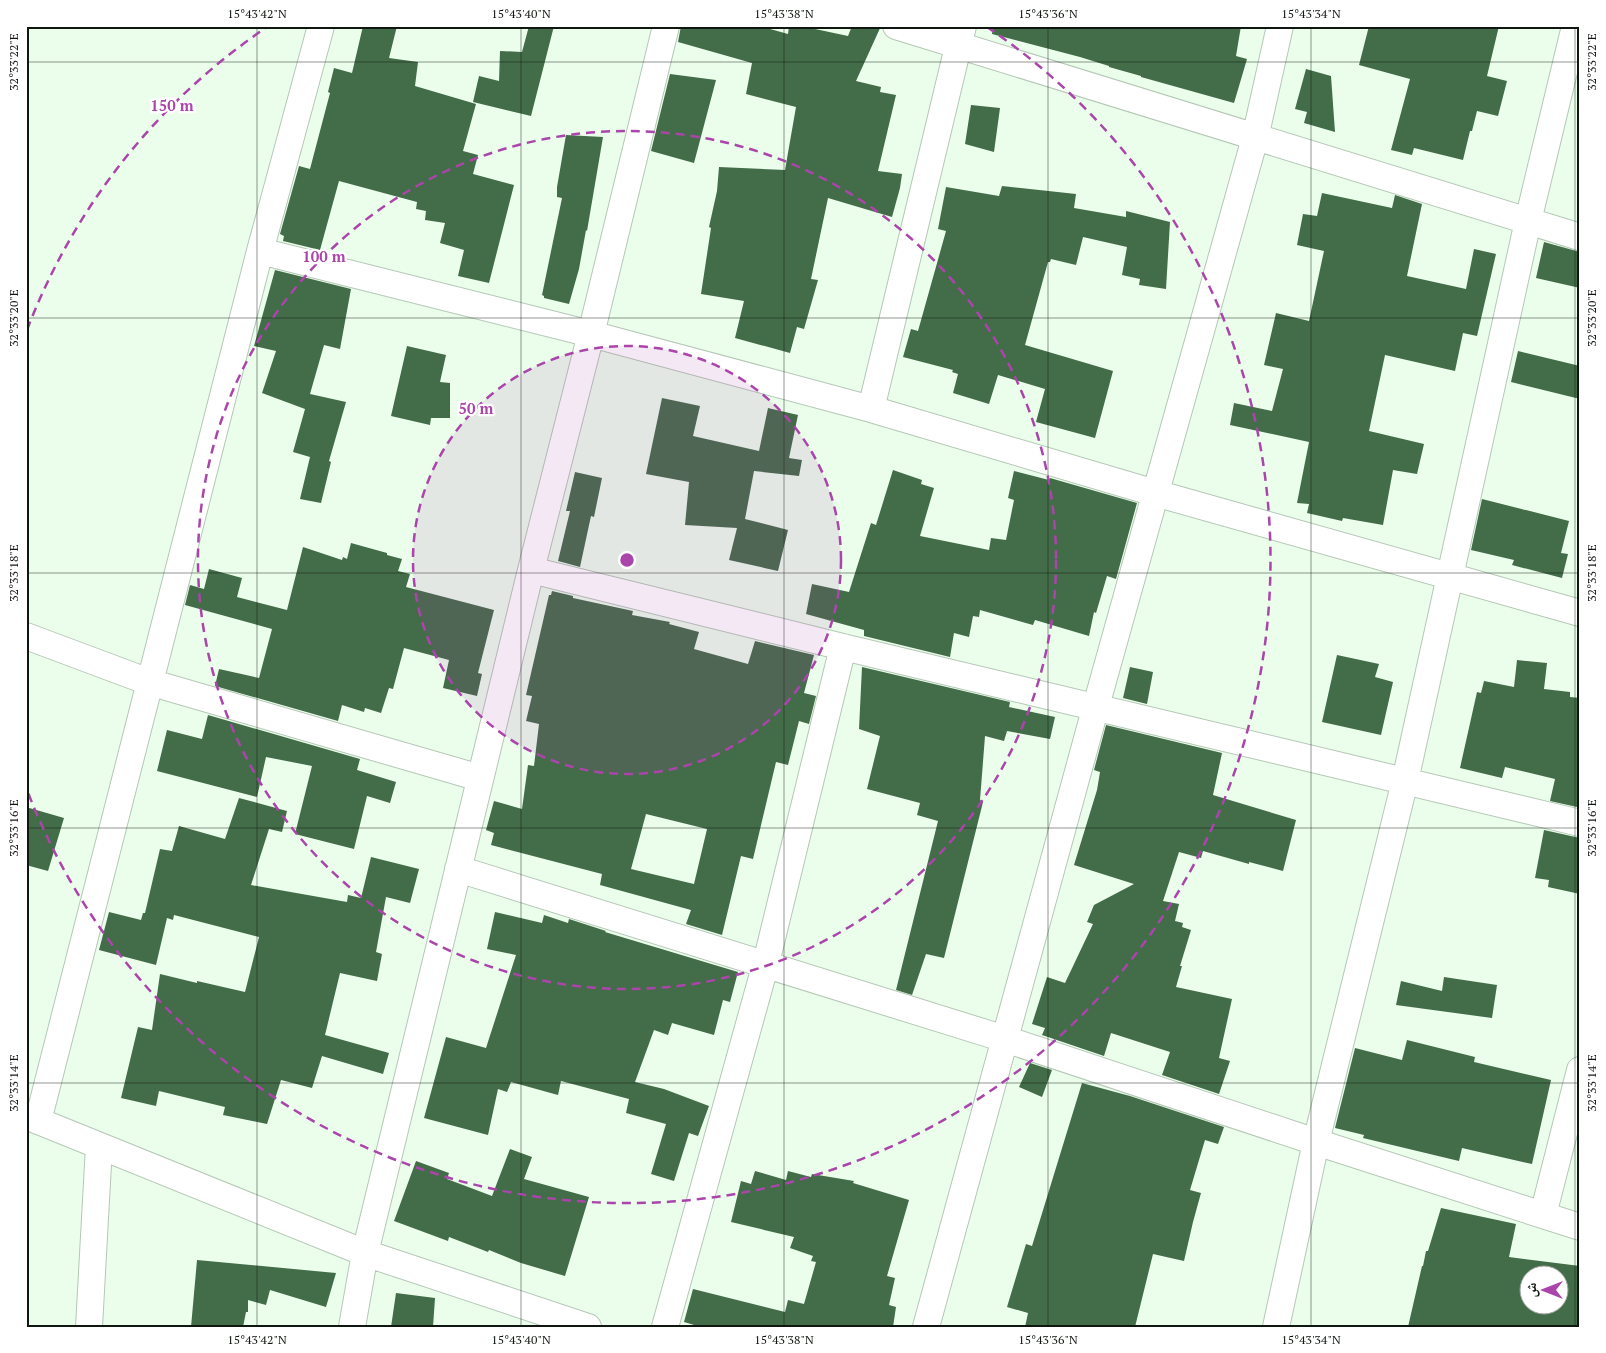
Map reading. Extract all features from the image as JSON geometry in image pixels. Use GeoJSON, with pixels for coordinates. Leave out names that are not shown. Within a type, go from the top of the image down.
{"type":"FeatureCollection","features":[{"type":"Feature","properties":{"kind":"street"},"geometry":{"type":"LineString","coordinates":[[321,26],[260,251],[150,682],[32,1119],[365,1253],[588,1327]]}},
{"type":"Feature","properties":{"kind":"street"},"geometry":{"type":"LineString","coordinates":[[352,1327],[365,1253],[531,570],[592,334],[666,26]]}},
{"type":"Feature","properties":{"kind":"street"},"geometry":{"type":"LineString","coordinates":[[896,26],[960,36],[1255,138],[1580,237]]}},
{"type":"Feature","properties":{"kind":"street"},"geometry":{"type":"LineString","coordinates":[[926,1327],[1096,706],[1255,138],[1280,26]]}},
{"type":"Feature","properties":{"kind":"street"},"geometry":{"type":"LineString","coordinates":[[1276,1327],[1316,1142],[1405,781],[1528,221],[1575,26]]}},
{"type":"Feature","properties":{"kind":"street"},"geometry":{"type":"LineString","coordinates":[[871,409],[960,36]]}},
{"type":"Feature","properties":{"kind":"street"},"geometry":{"type":"LineString","coordinates":[[260,251],[592,334],[871,409],[1155,493],[1580,613]]}},
{"type":"Feature","properties":{"kind":"street"},"geometry":{"type":"LineString","coordinates":[[531,570],[843,647],[1580,823]]}},
{"type":"Feature","properties":{"kind":"street"},"geometry":{"type":"LineString","coordinates":[[26,636],[150,682],[480,778]]}},
{"type":"Feature","properties":{"kind":"street"},"geometry":{"type":"LineString","coordinates":[[665,1327],[766,963],[843,647]]}},
{"type":"Feature","properties":{"kind":"street"},"geometry":{"type":"LineString","coordinates":[[458,869],[1005,1038],[1316,1142],[1580,1227]]}},
{"type":"Feature","properties":{"kind":"street"},"geometry":{"type":"LineString","coordinates":[[1543,1215],[1580,1070]]}},
{"type":"Feature","properties":{"kind":"street"},"geometry":{"type":"LineString","coordinates":[[89,1327],[99,1146]]}},
{"type":"Feature","properties":{"kind":"building"},"geometry":{"type":"Polygon","coordinates":[[[363,26],[397,26],[389,58],[418,62],[415,86],[476,104],[463,151],[478,155],[473,174],[514,185],[489,283],[458,276],[464,250],[440,243],[445,223],[425,220],[426,211],[416,209],[417,202],[339,181],[320,250],[283,241],[284,236],[280,234],[299,166],[310,169],[330,93],[328,92],[334,68],[352,73],[363,26]]]}},
{"type":"Feature","properties":{"kind":"building"},"geometry":{"type":"Polygon","coordinates":[[[529,26],[554,26],[531,116],[473,102],[479,76],[499,81],[500,51],[522,52],[529,26]]]}},
{"type":"Feature","properties":{"kind":"building"},"geometry":{"type":"Polygon","coordinates":[[[681,26],[759,26],[788,34],[789,26],[801,26],[848,36],[852,26],[881,26],[856,81],[881,87],[880,92],[896,95],[878,171],[902,174],[892,217],[828,198],[811,279],[818,280],[804,329],[797,327],[790,353],[735,338],[744,301],[701,294],[719,167],[785,170],[796,107],[746,94],[752,63],[678,42],[681,26]]]}},
{"type":"Feature","properties":{"kind":"building"},"geometry":{"type":"Polygon","coordinates":[[[993,26],[1241,26],[1236,56],[1247,59],[1234,103],[1141,77],[1080,57],[992,34],[993,26]]]}},
{"type":"Feature","properties":{"kind":"building"},"geometry":{"type":"Polygon","coordinates":[[[1369,26],[1499,26],[1487,76],[1507,81],[1498,116],[1477,111],[1463,160],[1414,148],[1412,155],[1391,150],[1410,79],[1359,65],[1369,26]]]}},
{"type":"Feature","properties":{"kind":"building"},"geometry":{"type":"Polygon","coordinates":[[[1306,69],[1331,76],[1335,132],[1304,123],[1307,112],[1295,109],[1306,69]]]}},
{"type":"Feature","properties":{"kind":"building"},"geometry":{"type":"Polygon","coordinates":[[[670,74],[716,80],[694,163],[651,151],[670,74]]]}},
{"type":"Feature","properties":{"kind":"building"},"geometry":{"type":"Polygon","coordinates":[[[971,105],[1000,108],[994,152],[965,144],[971,105]]]}},
{"type":"Feature","properties":{"kind":"building"},"geometry":{"type":"Polygon","coordinates":[[[566,135],[603,137],[587,231],[569,304],[544,298],[542,295],[562,198],[557,197],[557,187],[566,135]]]}},
{"type":"Feature","properties":{"kind":"building"},"geometry":{"type":"Polygon","coordinates":[[[1002,186],[1076,194],[1074,208],[1126,217],[1126,211],[1170,222],[1166,289],[1139,285],[1140,279],[1122,275],[1127,247],[1083,237],[1076,265],[1051,259],[1048,262],[1025,345],[1113,371],[1095,438],[1036,422],[1045,389],[998,375],[989,404],[953,393],[958,374],[952,372],[953,370],[903,357],[911,329],[918,331],[946,231],[938,229],[946,187],[999,196],[1002,186]]]}},
{"type":"Feature","properties":{"kind":"building"},"geometry":{"type":"Polygon","coordinates":[[[1322,193],[1392,208],[1395,195],[1422,204],[1407,276],[1466,289],[1474,249],[1496,254],[1477,336],[1463,333],[1455,371],[1385,355],[1369,431],[1424,444],[1417,474],[1393,470],[1383,525],[1343,518],[1342,521],[1307,513],[1309,504],[1297,503],[1309,442],[1230,425],[1234,403],[1272,411],[1283,369],[1264,365],[1276,313],[1309,321],[1324,251],[1297,245],[1303,214],[1317,216],[1322,193]]]}},
{"type":"Feature","properties":{"kind":"building"},"geometry":{"type":"Polygon","coordinates":[[[1544,242],[1580,252],[1580,288],[1536,278],[1544,242]]]}},
{"type":"Feature","properties":{"kind":"building"},"geometry":{"type":"Polygon","coordinates":[[[275,270],[351,289],[340,349],[324,345],[310,394],[346,402],[329,461],[331,462],[321,503],[300,499],[310,457],[293,452],[305,409],[262,393],[276,351],[254,346],[275,270]]]}},
{"type":"Feature","properties":{"kind":"building"},"geometry":{"type":"Polygon","coordinates":[[[407,346],[446,355],[440,382],[450,383],[450,418],[431,418],[430,425],[391,416],[407,346]]]}},
{"type":"Feature","properties":{"kind":"building"},"geometry":{"type":"Polygon","coordinates":[[[1518,351],[1580,366],[1580,399],[1511,382],[1518,351]]]}},
{"type":"Feature","properties":{"kind":"building"},"geometry":{"type":"Polygon","coordinates":[[[662,398],[700,406],[693,436],[759,451],[768,408],[798,415],[789,458],[802,460],[799,476],[754,471],[745,519],[788,530],[778,571],[729,560],[737,528],[685,525],[689,482],[646,474],[662,398]]]}},
{"type":"Feature","properties":{"kind":"building"},"geometry":{"type":"Polygon","coordinates":[[[893,470],[922,480],[921,484],[934,488],[920,536],[989,550],[991,538],[1006,540],[1014,500],[1008,498],[1014,471],[1049,480],[1050,478],[1137,503],[1116,579],[1107,576],[1096,613],[1094,612],[1089,636],[1035,620],[1033,625],[980,610],[979,617],[973,616],[969,637],[954,633],[950,657],[864,636],[864,630],[806,614],[812,584],[849,592],[871,523],[876,525],[893,470]]]}},
{"type":"Feature","properties":{"kind":"building"},"geometry":{"type":"Polygon","coordinates":[[[575,472],[602,478],[594,517],[591,516],[580,567],[558,561],[570,511],[566,511],[575,472]]]}},
{"type":"Feature","properties":{"kind":"building"},"geometry":{"type":"Polygon","coordinates":[[[1482,499],[1569,521],[1561,553],[1568,554],[1562,578],[1512,565],[1514,560],[1471,550],[1482,499]]]}},
{"type":"Feature","properties":{"kind":"building"},"geometry":{"type":"Polygon","coordinates":[[[351,543],[402,559],[398,571],[410,574],[406,587],[494,610],[478,673],[482,674],[477,696],[443,688],[449,660],[404,648],[393,689],[389,688],[381,713],[365,708],[364,712],[342,705],[338,721],[215,686],[219,669],[259,678],[272,629],[185,605],[190,585],[204,589],[209,569],[242,578],[237,597],[287,610],[303,547],[342,560],[343,557],[347,559],[351,543]]]}},
{"type":"Feature","properties":{"kind":"building"},"geometry":{"type":"Polygon","coordinates":[[[552,591],[573,596],[573,598],[633,611],[632,615],[670,622],[669,624],[699,632],[694,649],[748,664],[755,641],[814,655],[804,693],[816,696],[809,724],[799,721],[788,765],[776,762],[753,859],[741,856],[722,935],[686,924],[691,910],[600,885],[602,874],[491,845],[494,833],[486,830],[494,801],[522,809],[528,765],[534,766],[539,724],[526,721],[532,696],[526,695],[549,595],[551,595],[552,591]],[[646,814],[631,869],[694,884],[707,829],[646,814]]]}},
{"type":"Feature","properties":{"kind":"building"},"geometry":{"type":"Polygon","coordinates":[[[1337,655],[1379,664],[1375,677],[1393,682],[1381,735],[1322,722],[1337,655]]]}},
{"type":"Feature","properties":{"kind":"building"},"geometry":{"type":"Polygon","coordinates":[[[1517,660],[1547,663],[1544,689],[1570,692],[1570,697],[1580,698],[1580,793],[1577,807],[1550,801],[1555,779],[1505,767],[1502,778],[1460,768],[1477,692],[1481,693],[1484,681],[1514,687],[1517,660]]]}},
{"type":"Feature","properties":{"kind":"building"},"geometry":{"type":"Polygon","coordinates":[[[862,667],[1010,702],[1009,707],[1055,717],[1050,739],[1007,731],[1004,741],[985,736],[980,800],[983,802],[944,958],[926,954],[912,995],[896,990],[938,821],[917,815],[920,803],[867,789],[880,736],[859,729],[862,667]]]}},
{"type":"Feature","properties":{"kind":"building"},"geometry":{"type":"Polygon","coordinates":[[[1130,667],[1153,672],[1147,704],[1123,698],[1130,667]]]}},
{"type":"Feature","properties":{"kind":"building"},"geometry":{"type":"Polygon","coordinates":[[[208,715],[360,759],[357,770],[396,782],[390,803],[367,796],[354,849],[295,834],[312,766],[266,757],[257,797],[157,771],[167,730],[202,739],[208,715]]]}},
{"type":"Feature","properties":{"kind":"building"},"geometry":{"type":"Polygon","coordinates":[[[1106,725],[1222,753],[1213,795],[1296,820],[1283,871],[1203,851],[1201,858],[1179,852],[1163,901],[1179,904],[1175,921],[1183,923],[1182,927],[1191,930],[1176,987],[1232,999],[1219,1058],[1230,1061],[1219,1094],[1162,1075],[1170,1052],[1111,1033],[1104,1056],[1042,1035],[1045,1028],[1032,1024],[1047,977],[1065,983],[1093,924],[1087,922],[1094,905],[1134,884],[1074,865],[1097,790],[1100,772],[1094,770],[1106,725]]]}},
{"type":"Feature","properties":{"kind":"building"},"geometry":{"type":"Polygon","coordinates":[[[239,798],[287,811],[282,832],[269,829],[251,885],[347,902],[348,895],[361,898],[371,857],[419,869],[410,903],[386,897],[376,952],[382,954],[377,981],[340,973],[325,1035],[389,1053],[383,1074],[322,1056],[312,1088],[281,1080],[267,1124],[223,1115],[225,1107],[159,1091],[156,1106],[121,1098],[138,1027],[152,1030],[160,974],[245,992],[259,937],[174,915],[173,920],[167,918],[156,965],[99,950],[109,912],[141,920],[143,913],[145,913],[160,849],[172,851],[179,826],[225,839],[239,798]]]}},
{"type":"Feature","properties":{"kind":"building"},"geometry":{"type":"Polygon","coordinates":[[[26,807],[64,818],[48,871],[26,865],[26,807]]]}},
{"type":"Feature","properties":{"kind":"building"},"geometry":{"type":"Polygon","coordinates":[[[1544,830],[1580,838],[1580,894],[1548,887],[1549,880],[1535,878],[1544,830]]]}},
{"type":"Feature","properties":{"kind":"building"},"geometry":{"type":"Polygon","coordinates":[[[495,912],[542,923],[544,915],[568,923],[569,919],[605,932],[738,972],[730,1002],[723,1000],[714,1035],[672,1023],[668,1035],[654,1030],[635,1082],[664,1089],[709,1106],[698,1136],[689,1133],[674,1181],[651,1174],[666,1124],[626,1113],[629,1099],[561,1081],[558,1095],[511,1082],[507,1092],[498,1089],[488,1135],[424,1118],[446,1037],[486,1048],[516,955],[487,949],[495,912]]]}},
{"type":"Feature","properties":{"kind":"building"},"geometry":{"type":"Polygon","coordinates":[[[1444,977],[1497,985],[1492,1018],[1396,1005],[1401,981],[1442,991],[1444,977]]]}},
{"type":"Feature","properties":{"kind":"building"},"geometry":{"type":"Polygon","coordinates":[[[1407,1040],[1475,1057],[1474,1062],[1551,1080],[1532,1164],[1462,1148],[1459,1161],[1363,1138],[1364,1135],[1335,1128],[1355,1048],[1402,1060],[1407,1040]]]}},
{"type":"Feature","properties":{"kind":"building"},"geometry":{"type":"Polygon","coordinates":[[[1030,1063],[1052,1070],[1042,1097],[1019,1087],[1030,1063]]]}},
{"type":"Feature","properties":{"kind":"building"},"geometry":{"type":"Polygon","coordinates":[[[1082,1083],[1130,1096],[1224,1127],[1218,1144],[1205,1140],[1190,1190],[1201,1193],[1184,1261],[1153,1254],[1135,1327],[1025,1327],[1028,1313],[1007,1307],[1026,1244],[1032,1246],[1082,1083]]]}},
{"type":"Feature","properties":{"kind":"building"},"geometry":{"type":"Polygon","coordinates":[[[510,1149],[532,1157],[524,1179],[589,1197],[565,1276],[521,1263],[489,1250],[488,1252],[449,1237],[448,1241],[394,1221],[416,1161],[449,1173],[447,1179],[492,1196],[510,1149]]]}},
{"type":"Feature","properties":{"kind":"building"},"geometry":{"type":"Polygon","coordinates":[[[755,1171],[786,1180],[788,1171],[811,1177],[812,1174],[854,1181],[853,1183],[909,1200],[887,1276],[895,1278],[889,1305],[896,1307],[893,1327],[701,1327],[684,1322],[693,1289],[785,1312],[788,1300],[804,1304],[816,1262],[811,1261],[813,1256],[790,1248],[794,1237],[731,1222],[741,1181],[751,1184],[755,1171]]]}},
{"type":"Feature","properties":{"kind":"building"},"geometry":{"type":"Polygon","coordinates":[[[1441,1208],[1516,1224],[1509,1257],[1580,1266],[1580,1327],[1408,1327],[1426,1251],[1428,1251],[1441,1208]]]}},
{"type":"Feature","properties":{"kind":"building"},"geometry":{"type":"Polygon","coordinates":[[[197,1260],[336,1273],[326,1307],[270,1290],[266,1305],[248,1300],[248,1312],[246,1312],[243,1327],[191,1327],[197,1260]]]}},
{"type":"Feature","properties":{"kind":"building"},"geometry":{"type":"Polygon","coordinates":[[[396,1293],[435,1298],[433,1327],[391,1327],[396,1293]]]}}]}
